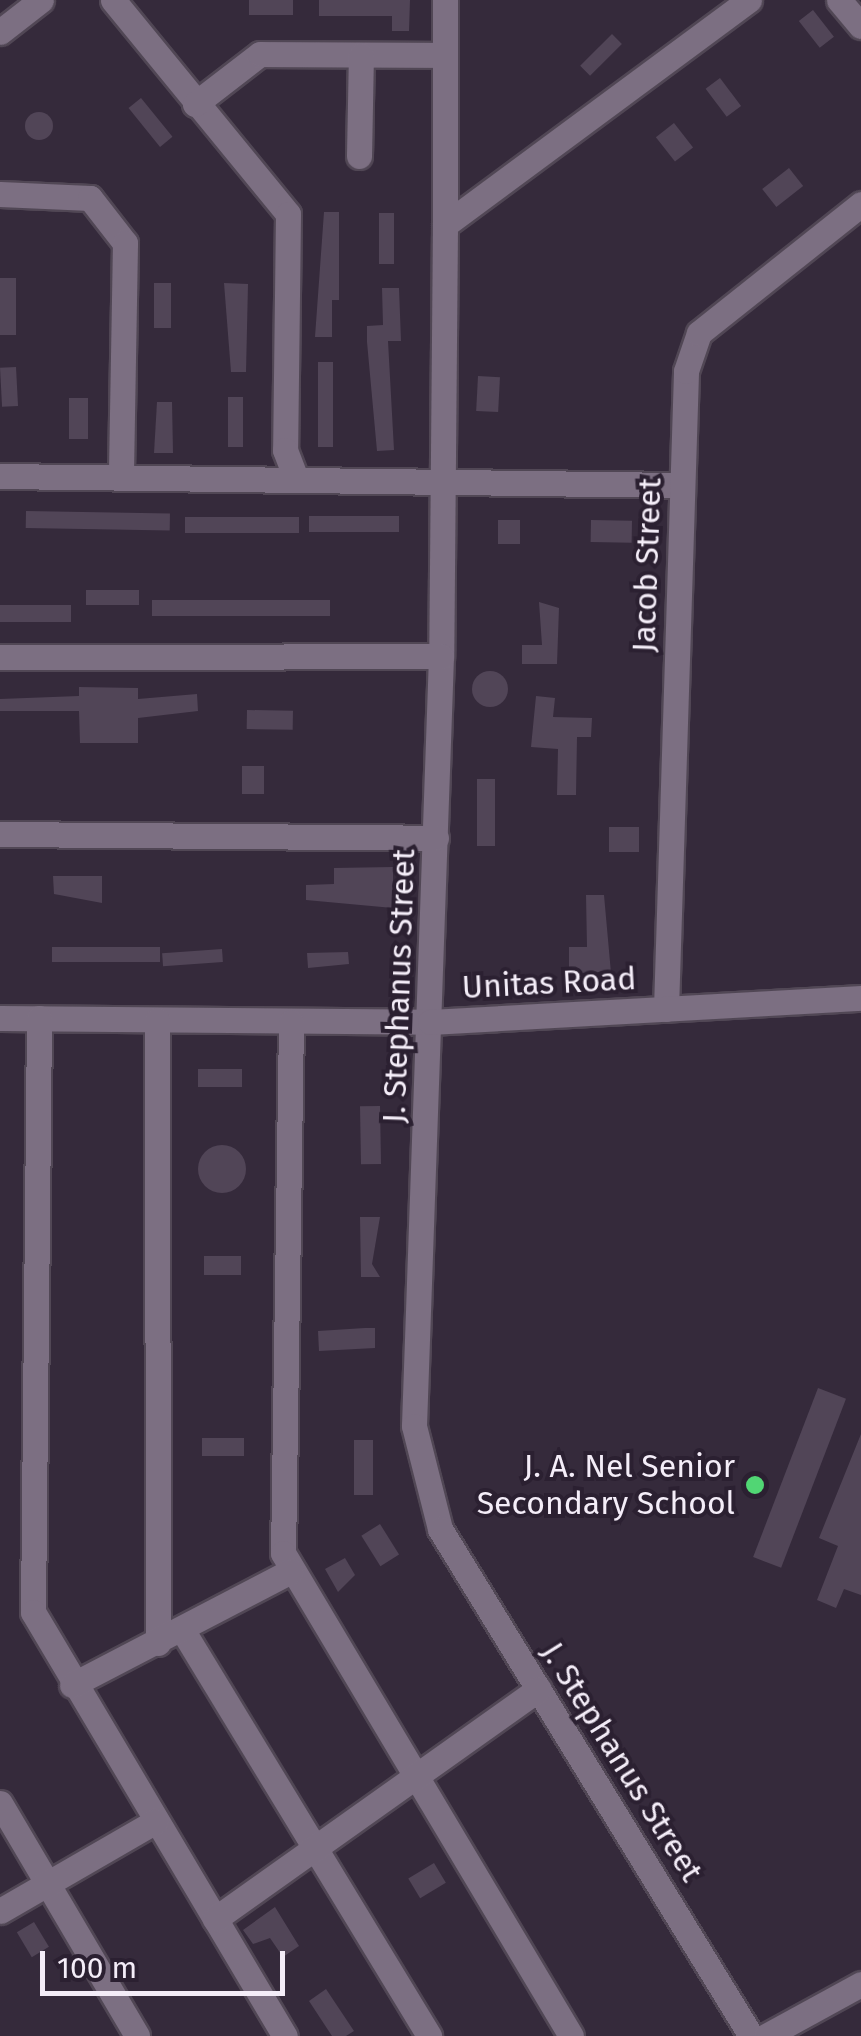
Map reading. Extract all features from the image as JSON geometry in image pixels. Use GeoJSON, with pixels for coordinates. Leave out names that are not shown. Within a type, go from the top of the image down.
{"type":"FeatureCollection","features":[{"type":"Feature","properties":{"kind":"street"},"geometry":{"type":"LineString","coordinates":[[0,32],[41,0]]}},
{"type":"Feature","properties":{"kind":"street"},"geometry":{"type":"LineString","coordinates":[[113,0],[288,214],[285,450],[296,478]]}},
{"type":"Feature","properties":{"kind":"street","name":"J. Stephanus Street"},"geometry":{"type":"LineString","coordinates":[[445,0],[441,656],[418,1468],[440,1529],[751,2036]]}},
{"type":"Feature","properties":{"kind":"street"},"geometry":{"type":"LineString","coordinates":[[445,225],[749,0]]}},
{"type":"Feature","properties":{"kind":"street"},"geometry":{"type":"LineString","coordinates":[[839,0],[861,26]]}},
{"type":"Feature","properties":{"kind":"street"},"geometry":{"type":"LineString","coordinates":[[195,104],[260,54],[445,55]]}},
{"type":"Feature","properties":{"kind":"street"},"geometry":{"type":"LineString","coordinates":[[359,156],[360,56]]}},
{"type":"Feature","properties":{"kind":"street"},"geometry":{"type":"LineString","coordinates":[[0,194],[90,198],[124,242],[121,476]]}},
{"type":"Feature","properties":{"kind":"street","name":"Jacob Street"},"geometry":{"type":"LineString","coordinates":[[666,1009],[686,370],[699,333],[861,204]]}},
{"type":"Feature","properties":{"kind":"street"},"geometry":{"type":"LineString","coordinates":[[0,476],[682,485]]}},
{"type":"Feature","properties":{"kind":"street"},"geometry":{"type":"LineString","coordinates":[[0,657],[441,656]]}},
{"type":"Feature","properties":{"kind":"street"},"geometry":{"type":"LineString","coordinates":[[0,834],[436,838]]}},
{"type":"Feature","properties":{"kind":"street","name":"Unitas Road"},"geometry":{"type":"LineString","coordinates":[[0,1018],[430,1022],[861,998]]}},
{"type":"Feature","properties":{"kind":"street"},"geometry":{"type":"LineString","coordinates":[[40,1018],[31,1596],[72,1685],[285,2036]]}},
{"type":"Feature","properties":{"kind":"street"},"geometry":{"type":"LineString","coordinates":[[157,1020],[158,1643]]}},
{"type":"Feature","properties":{"kind":"street"},"geometry":{"type":"LineString","coordinates":[[291,1022],[282,1524],[291,1572],[412,1780],[571,2036]]}},
{"type":"Feature","properties":{"kind":"street"},"geometry":{"type":"LineString","coordinates":[[72,1685],[291,1572]]}},
{"type":"Feature","properties":{"kind":"street"},"geometry":{"type":"LineString","coordinates":[[183,1631],[429,2036]]}},
{"type":"Feature","properties":{"kind":"street"},"geometry":{"type":"LineString","coordinates":[[215,1919],[539,1688]]}},
{"type":"Feature","properties":{"kind":"street"},"geometry":{"type":"LineString","coordinates":[[0,1803],[50,1882],[137,2036]]}},
{"type":"Feature","properties":{"kind":"street"},"geometry":{"type":"LineString","coordinates":[[0,1911],[156,1821]]}},
{"type":"Feature","properties":{"kind":"street"},"geometry":{"type":"LineString","coordinates":[[766,2036],[861,1984]]}},
{"type":"Feature","properties":{"kind":"building"},"geometry":{"type":"Polygon","coordinates":[[[249,0],[293,0],[293,15],[249,15],[249,0]]]}},
{"type":"Feature","properties":{"kind":"building"},"geometry":{"type":"Polygon","coordinates":[[[319,0],[410,0],[409,31],[392,31],[392,16],[319,16],[319,0]]]}},
{"type":"Feature","properties":{"kind":"building"},"geometry":{"type":"Polygon","coordinates":[[[813,10],[834,37],[820,48],[799,21],[813,10]]]}},
{"type":"Feature","properties":{"kind":"building"},"geometry":{"type":"Polygon","coordinates":[[[612,34],[622,44],[590,76],[580,66],[612,34]]]}},
{"type":"Feature","properties":{"kind":"building"},"geometry":{"type":"Polygon","coordinates":[[[720,78],[741,106],[727,117],[706,89],[720,78]]]}},
{"type":"Feature","properties":{"kind":"building"},"geometry":{"type":"Polygon","coordinates":[[[141,98],[172,137],[160,147],[129,108],[141,98]]]}},
{"type":"Feature","properties":{"kind":"building"},"geometry":{"type":"Polygon","coordinates":[[[39,112],[49,116],[53,126],[49,136],[39,140],[29,136],[25,126],[29,116],[39,112]]]}},
{"type":"Feature","properties":{"kind":"building"},"geometry":{"type":"Polygon","coordinates":[[[674,123],[693,147],[675,162],[656,137],[674,123]]]}},
{"type":"Feature","properties":{"kind":"building"},"geometry":{"type":"Polygon","coordinates":[[[789,168],[803,186],[776,207],[762,189],[789,168]]]}},
{"type":"Feature","properties":{"kind":"building"},"geometry":{"type":"Polygon","coordinates":[[[324,212],[339,212],[339,300],[332,300],[332,337],[315,337],[324,212]]]}},
{"type":"Feature","properties":{"kind":"building"},"geometry":{"type":"Polygon","coordinates":[[[379,213],[394,213],[394,264],[379,264],[379,213]]]}},
{"type":"Feature","properties":{"kind":"building"},"geometry":{"type":"Polygon","coordinates":[[[0,278],[16,278],[16,335],[0,335],[0,278]]]}},
{"type":"Feature","properties":{"kind":"building"},"geometry":{"type":"Polygon","coordinates":[[[154,283],[171,283],[171,328],[154,328],[154,283]]]}},
{"type":"Feature","properties":{"kind":"building"},"geometry":{"type":"Polygon","coordinates":[[[224,283],[248,284],[246,372],[231,372],[224,283]]]}},
{"type":"Feature","properties":{"kind":"building"},"geometry":{"type":"Polygon","coordinates":[[[382,288],[399,288],[401,341],[388,341],[394,450],[377,451],[367,326],[383,325],[382,288]]]}},
{"type":"Feature","properties":{"kind":"building"},"geometry":{"type":"Polygon","coordinates":[[[318,362],[333,362],[333,447],[318,447],[318,362]]]}},
{"type":"Feature","properties":{"kind":"building"},"geometry":{"type":"Polygon","coordinates":[[[16,367],[18,406],[2,407],[0,368],[16,367]]]}},
{"type":"Feature","properties":{"kind":"building"},"geometry":{"type":"Polygon","coordinates":[[[478,376],[500,377],[498,412],[476,411],[478,376]]]}},
{"type":"Feature","properties":{"kind":"building"},"geometry":{"type":"Polygon","coordinates":[[[228,397],[243,397],[243,447],[228,447],[228,397]]]}},
{"type":"Feature","properties":{"kind":"building"},"geometry":{"type":"Polygon","coordinates":[[[69,398],[88,398],[88,439],[69,439],[69,398]]]}},
{"type":"Feature","properties":{"kind":"building"},"geometry":{"type":"Polygon","coordinates":[[[157,402],[172,402],[173,453],[154,453],[157,402]]]}},
{"type":"Feature","properties":{"kind":"building"},"geometry":{"type":"Polygon","coordinates":[[[26,511],[170,514],[170,531],[26,528],[26,511]]]}},
{"type":"Feature","properties":{"kind":"building"},"geometry":{"type":"Polygon","coordinates":[[[309,516],[399,516],[399,532],[309,532],[309,516]]]}},
{"type":"Feature","properties":{"kind":"building"},"geometry":{"type":"Polygon","coordinates":[[[185,517],[299,517],[299,533],[185,533],[185,517]]]}},
{"type":"Feature","properties":{"kind":"building"},"geometry":{"type":"Polygon","coordinates":[[[498,520],[520,520],[520,544],[498,544],[498,520]]]}},
{"type":"Feature","properties":{"kind":"building"},"geometry":{"type":"Polygon","coordinates":[[[591,520],[632,521],[632,543],[591,542],[591,520]]]}},
{"type":"Feature","properties":{"kind":"building"},"geometry":{"type":"Polygon","coordinates":[[[86,590],[139,590],[139,605],[86,605],[86,590]]]}},
{"type":"Feature","properties":{"kind":"building"},"geometry":{"type":"Polygon","coordinates":[[[152,600],[330,600],[330,616],[152,616],[152,600]]]}},
{"type":"Feature","properties":{"kind":"building"},"geometry":{"type":"Polygon","coordinates":[[[539,602],[559,608],[557,664],[522,664],[522,645],[542,645],[539,602]]]}},
{"type":"Feature","properties":{"kind":"building"},"geometry":{"type":"Polygon","coordinates":[[[0,605],[71,605],[71,622],[0,622],[0,605]]]}},
{"type":"Feature","properties":{"kind":"building"},"geometry":{"type":"Polygon","coordinates":[[[490,671],[503,676],[508,689],[503,702],[490,707],[477,702],[472,689],[477,676],[490,671]]]}},
{"type":"Feature","properties":{"kind":"building"},"geometry":{"type":"Polygon","coordinates":[[[79,687],[138,688],[138,699],[197,694],[198,711],[138,718],[138,743],[80,743],[79,711],[0,711],[0,699],[79,696],[79,687]]]}},
{"type":"Feature","properties":{"kind":"building"},"geometry":{"type":"Polygon","coordinates":[[[536,696],[555,698],[553,717],[592,718],[591,737],[577,737],[576,795],[557,795],[558,749],[531,747],[536,696]]]}},
{"type":"Feature","properties":{"kind":"building"},"geometry":{"type":"Polygon","coordinates":[[[247,710],[293,711],[293,730],[247,729],[247,710]]]}},
{"type":"Feature","properties":{"kind":"building"},"geometry":{"type":"Polygon","coordinates":[[[242,766],[264,766],[264,794],[242,794],[242,766]]]}},
{"type":"Feature","properties":{"kind":"building"},"geometry":{"type":"Polygon","coordinates":[[[477,779],[495,779],[495,846],[477,846],[477,779]]]}},
{"type":"Feature","properties":{"kind":"building"},"geometry":{"type":"Polygon","coordinates":[[[609,827],[639,827],[639,852],[609,852],[609,827]]]}},
{"type":"Feature","properties":{"kind":"building"},"geometry":{"type":"Polygon","coordinates":[[[393,867],[393,908],[306,900],[306,885],[334,884],[334,868],[393,867]]]}},
{"type":"Feature","properties":{"kind":"building"},"geometry":{"type":"Polygon","coordinates":[[[53,876],[102,876],[102,903],[54,894],[53,876]]]}},
{"type":"Feature","properties":{"kind":"building"},"geometry":{"type":"Polygon","coordinates":[[[586,895],[604,895],[611,973],[569,973],[569,947],[587,947],[586,895]]]}},
{"type":"Feature","properties":{"kind":"building"},"geometry":{"type":"Polygon","coordinates":[[[52,947],[160,947],[160,962],[52,962],[52,947]]]}},
{"type":"Feature","properties":{"kind":"building"},"geometry":{"type":"Polygon","coordinates":[[[222,949],[223,962],[163,966],[162,953],[222,949]]]}},
{"type":"Feature","properties":{"kind":"building"},"geometry":{"type":"Polygon","coordinates":[[[348,952],[349,964],[308,968],[307,953],[348,952]]]}},
{"type":"Feature","properties":{"kind":"building"},"geometry":{"type":"Polygon","coordinates":[[[198,1069],[242,1069],[242,1087],[198,1087],[198,1069]]]}},
{"type":"Feature","properties":{"kind":"building"},"geometry":{"type":"Polygon","coordinates":[[[360,1106],[380,1106],[381,1164],[361,1164],[360,1106]]]}},
{"type":"Feature","properties":{"kind":"building"},"geometry":{"type":"Polygon","coordinates":[[[222,1145],[239,1152],[246,1169],[239,1186],[222,1193],[205,1186],[198,1169],[205,1152],[222,1145]]]}},
{"type":"Feature","properties":{"kind":"building"},"geometry":{"type":"Polygon","coordinates":[[[360,1217],[380,1217],[372,1264],[380,1277],[361,1277],[360,1217]]]}},
{"type":"Feature","properties":{"kind":"building"},"geometry":{"type":"Polygon","coordinates":[[[204,1256],[241,1256],[241,1275],[204,1275],[204,1256]]]}},
{"type":"Feature","properties":{"kind":"building"},"geometry":{"type":"Polygon","coordinates":[[[375,1328],[375,1348],[319,1351],[318,1331],[375,1328]]]}},
{"type":"Feature","properties":{"kind":"building"},"geometry":{"type":"Polygon","coordinates":[[[818,1388],[846,1399],[781,1568],[753,1557],[818,1388]]]}},
{"type":"Feature","properties":{"kind":"building"},"geometry":{"type":"Polygon","coordinates":[[[861,1434],[861,1595],[844,1589],[836,1608],[817,1600],[838,1546],[819,1538],[861,1434]]]}},
{"type":"Feature","properties":{"kind":"building"},"geometry":{"type":"Polygon","coordinates":[[[202,1438],[244,1438],[244,1456],[202,1456],[202,1438]]]}},
{"type":"Feature","properties":{"kind":"building"},"geometry":{"type":"Polygon","coordinates":[[[354,1440],[373,1440],[373,1495],[354,1495],[354,1440]]]}},
{"type":"Feature","properties":{"kind":"building"},"geometry":{"type":"Polygon","coordinates":[[[380,1524],[399,1555],[380,1566],[361,1536],[380,1524]]]}},
{"type":"Feature","properties":{"kind":"building"},"geometry":{"type":"Polygon","coordinates":[[[345,1558],[355,1575],[338,1592],[325,1569],[345,1558]]]}},
{"type":"Feature","properties":{"kind":"building"},"geometry":{"type":"Polygon","coordinates":[[[434,1863],[446,1883],[420,1898],[408,1878],[434,1863]]]}},
{"type":"Feature","properties":{"kind":"building"},"geometry":{"type":"Polygon","coordinates":[[[275,1907],[299,1946],[283,1957],[270,1938],[253,1944],[243,1930],[275,1907]]]}},
{"type":"Feature","properties":{"kind":"building"},"geometry":{"type":"Polygon","coordinates":[[[34,1922],[49,1947],[32,1957],[17,1932],[34,1922]]]}},
{"type":"Feature","properties":{"kind":"building"},"geometry":{"type":"Polygon","coordinates":[[[326,1989],[354,2031],[346,2036],[332,2036],[309,2001],[326,1989]]]}},
{"type":"Feature","properties":{"kind":"place","name":"J. A. Nel Senior Secondary School"},"geometry":{"type":"Point","coordinates":[755,1485]}}]}
